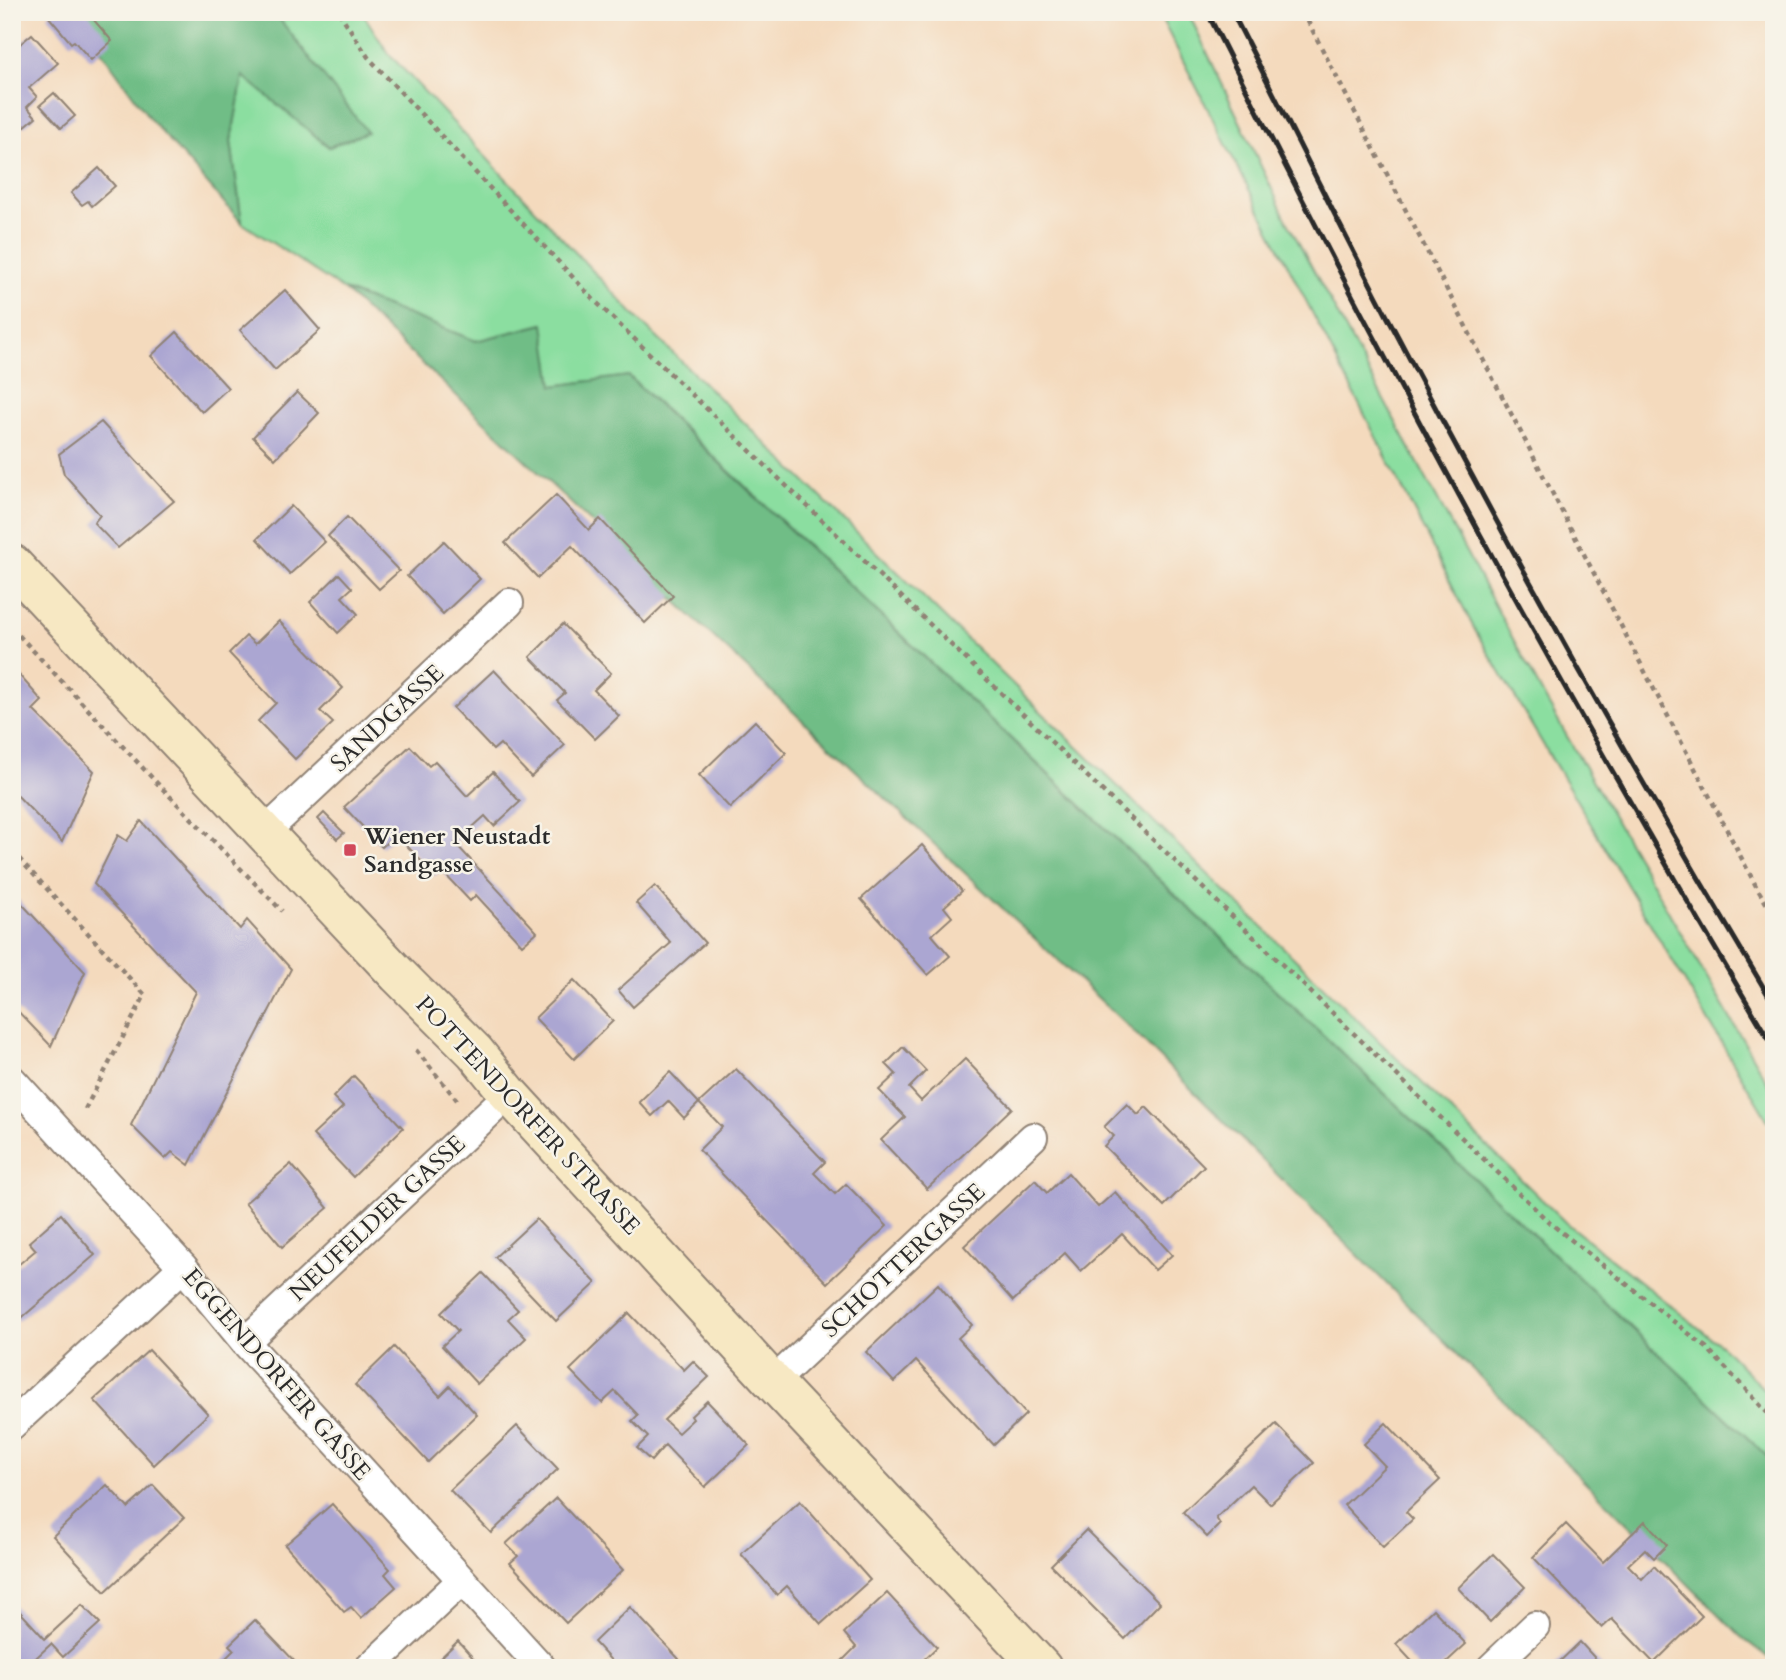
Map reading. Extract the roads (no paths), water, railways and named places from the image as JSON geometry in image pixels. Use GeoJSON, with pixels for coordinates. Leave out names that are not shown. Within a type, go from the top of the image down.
{"type":"FeatureCollection","features":[{"type":"Feature","properties":{"kind":"main road","name":"POTTENDORFER STRASSE"},"geometry":{"type":"LineString","coordinates":[[12,564],[398,975],[475,1052],[509,1094],[773,1382],[1042,1668]]}},
{"type":"Feature","properties":{"kind":"street","name":"SANDGASSE"},"geometry":{"type":"LineString","coordinates":[[264,833],[509,603]]}},
{"type":"Feature","properties":{"kind":"street","name":"EGGENDORFER GASSE"},"geometry":{"type":"LineString","coordinates":[[12,1080],[183,1267],[245,1342],[542,1668]]}},
{"type":"Feature","properties":{"kind":"street","name":"NEUFELDER GASSE"},"geometry":{"type":"LineString","coordinates":[[245,1342],[509,1094]]}},
{"type":"Feature","properties":{"kind":"street","name":"SCHOTTERGASSE"},"geometry":{"type":"LineString","coordinates":[[773,1382],[1033,1138]]}},
{"type":"Feature","properties":{"kind":"street"},"geometry":{"type":"LineString","coordinates":[[12,1426],[183,1267]]}},
{"type":"Feature","properties":{"kind":"street"},"geometry":{"type":"LineString","coordinates":[[369,1668],[461,1581]]}},
{"type":"Feature","properties":{"kind":"street"},"geometry":{"type":"LineString","coordinates":[[1491,1668],[1535,1626]]}},
{"type":"Feature","properties":{"kind":"railway"},"geometry":{"type":"LineString","coordinates":[[1207,12],[1328,250],[1467,511],[1618,781],[1774,1048]]}},
{"type":"Feature","properties":{"kind":"railway"},"geometry":{"type":"LineString","coordinates":[[1232,12],[1367,278],[1480,490],[1624,749],[1774,1005]]}},
{"type":"Feature","properties":{"kind":"place","name":"Wiener Neustadt Sandgasse"},"geometry":{"type":"Point","coordinates":[350,850]}}]}
